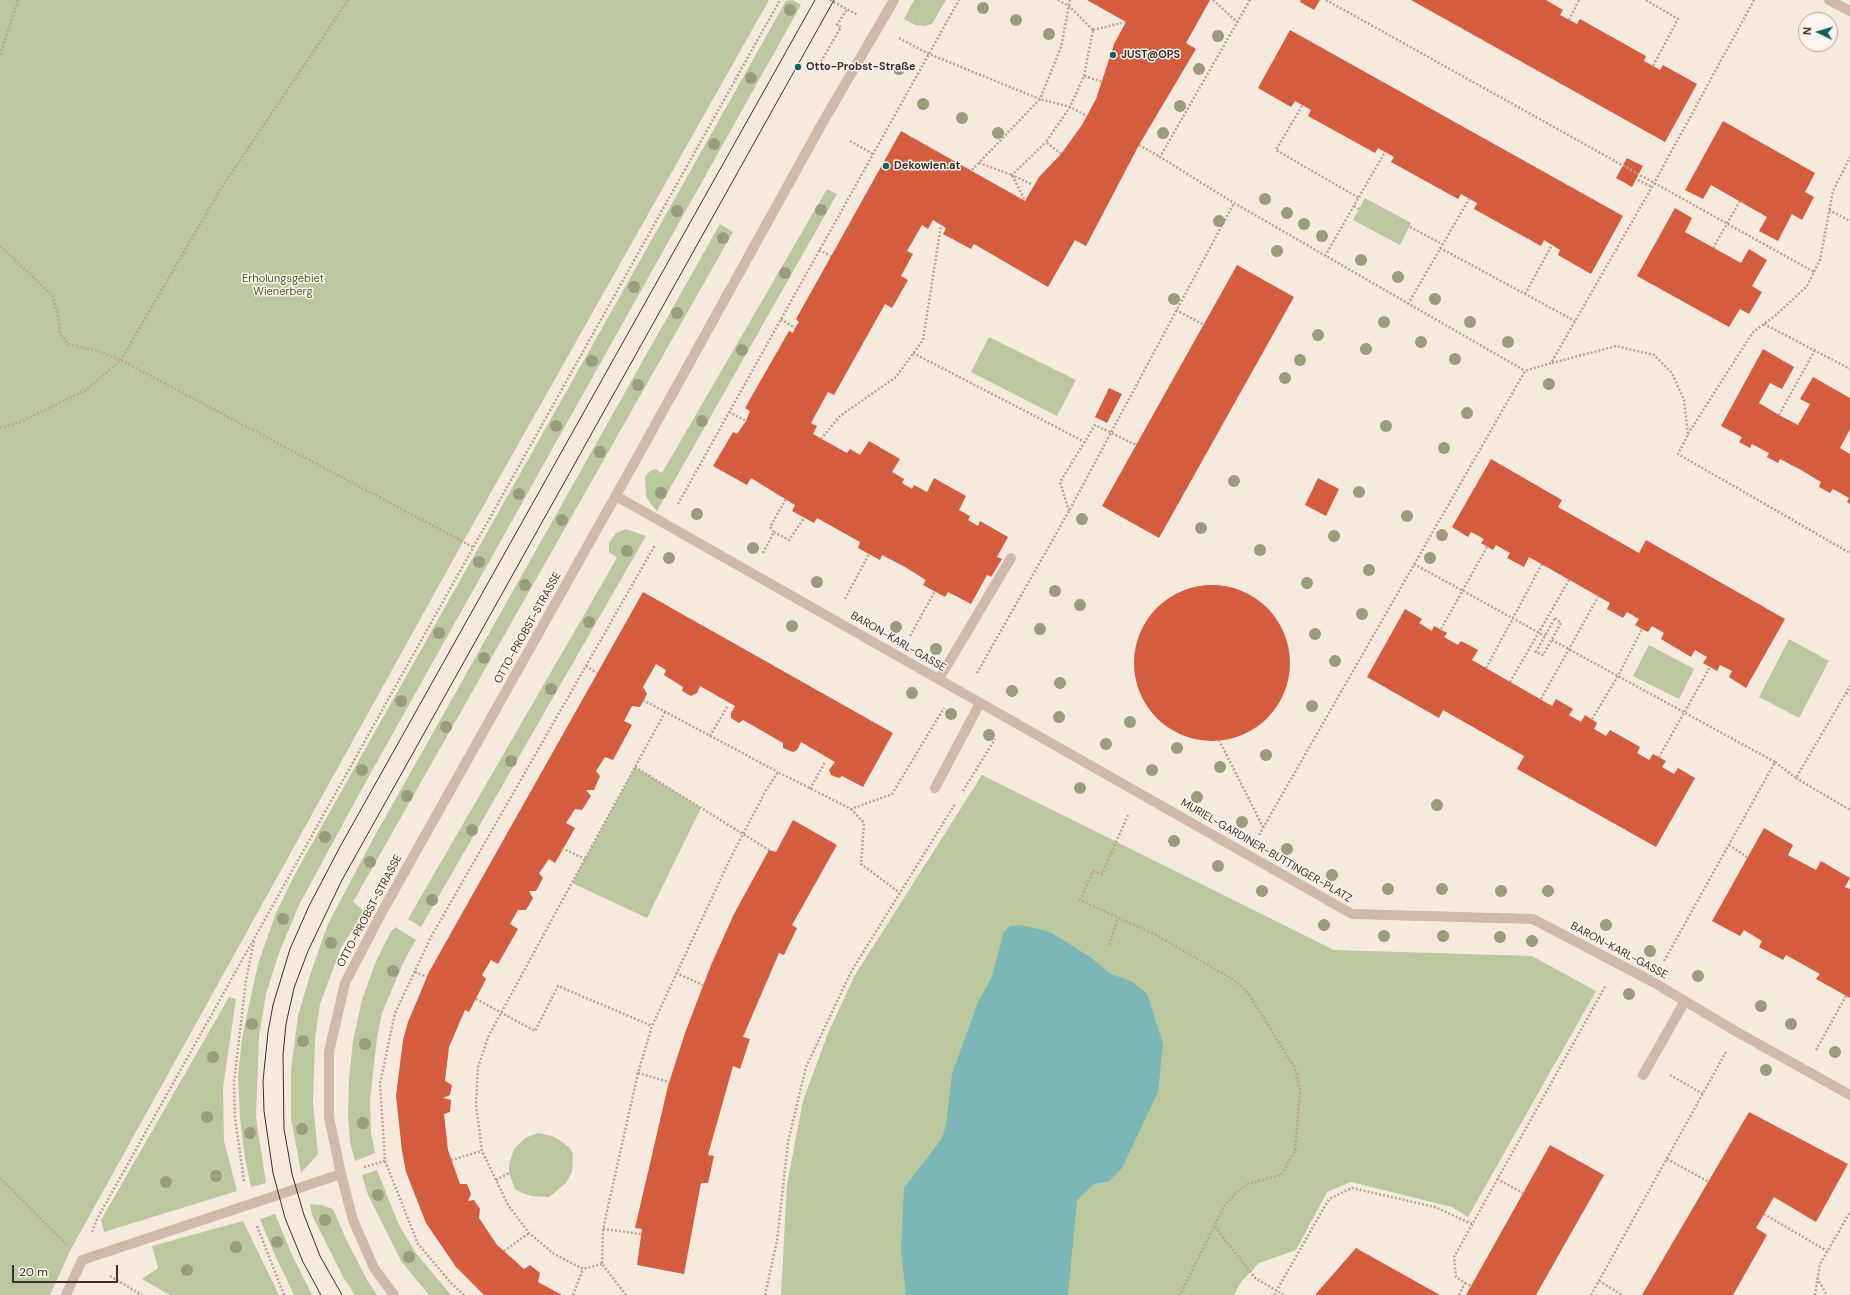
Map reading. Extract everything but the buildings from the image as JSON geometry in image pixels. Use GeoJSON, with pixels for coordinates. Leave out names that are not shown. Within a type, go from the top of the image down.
{"type":"FeatureCollection","features":[{"type":"Feature","properties":{"kind":"street","name":"OTTO-PROBST-STRASSE"},"geometry":{"type":"LineString","coordinates":[[394,1295],[374,1268],[353,1220],[341,1174],[329,1117],[329,1052],[345,983],[382,912],[616,496],[823,122],[894,0]]}},
{"type":"Feature","properties":{"kind":"street"},"geometry":{"type":"LineString","coordinates":[[1829,0],[1850,11]]}},
{"type":"Feature","properties":{"kind":"street","name":"BARON-KARL-GASSE"},"geometry":{"type":"LineString","coordinates":[[616,496],[1168,809]]}},
{"type":"Feature","properties":{"kind":"street"},"geometry":{"type":"LineString","coordinates":[[939,679],[1011,558]]}},
{"type":"Feature","properties":{"kind":"street"},"geometry":{"type":"LineString","coordinates":[[935,788],[980,703]]}},
{"type":"Feature","properties":{"kind":"street","name":"MURIEL-GARDINER-BUTTINGER-PLATZ"},"geometry":{"type":"LineString","coordinates":[[1168,809],[1352,914]]}},
{"type":"Feature","properties":{"kind":"street","name":"BARON-KARL-GASSE"},"geometry":{"type":"LineString","coordinates":[[1352,914],[1533,919],[1653,982],[1737,1032],[1850,1095]]}},
{"type":"Feature","properties":{"kind":"street"},"geometry":{"type":"LineString","coordinates":[[1643,1075],[1685,1000]]}},
{"type":"Feature","properties":{"kind":"street"},"geometry":{"type":"LineString","coordinates":[[66,1295],[82,1260],[341,1174]]}},
{"type":"Feature","properties":{"kind":"path"},"geometry":{"type":"LineString","coordinates":[[0,55],[18,0]]}},
{"type":"Feature","properties":{"kind":"path"},"geometry":{"type":"LineString","coordinates":[[0,428],[20,422],[86,390],[121,360],[220,190],[348,0]]}},
{"type":"Feature","properties":{"kind":"path"},"geometry":{"type":"LineString","coordinates":[[82,1260],[97,1219],[780,0]]}},
{"type":"Feature","properties":{"kind":"path"},"geometry":{"type":"LineString","coordinates":[[464,1295],[452,1284],[418,1244],[385,1161],[380,1084],[395,1013],[432,937],[666,525],[959,0]]}},
{"type":"Feature","properties":{"kind":"path"},"geometry":{"type":"LineString","coordinates":[[1058,0],[1069,6],[1093,30]]}},
{"type":"Feature","properties":{"kind":"path"},"geometry":{"type":"LineString","coordinates":[[972,170],[1040,99],[1061,47],[1070,0]]}},
{"type":"Feature","properties":{"kind":"path"},"geometry":{"type":"LineString","coordinates":[[1213,0],[1237,22]]}},
{"type":"Feature","properties":{"kind":"path"},"geometry":{"type":"LineString","coordinates":[[1160,157],[1250,0]]}},
{"type":"Feature","properties":{"kind":"path"},"geometry":{"type":"LineString","coordinates":[[1326,0],[1814,272]]}},
{"type":"Feature","properties":{"kind":"path"},"geometry":{"type":"LineString","coordinates":[[1569,20],[1580,0]]}},
{"type":"Feature","properties":{"kind":"path"},"geometry":{"type":"LineString","coordinates":[[1646,0],[1678,18],[1653,66]]}},
{"type":"Feature","properties":{"kind":"path"},"geometry":{"type":"LineString","coordinates":[[1551,363],[1652,188],[1754,0]]}},
{"type":"Feature","properties":{"kind":"path"},"geometry":{"type":"LineString","coordinates":[[819,64],[841,27],[837,26],[847,9]]}},
{"type":"Feature","properties":{"kind":"path"},"geometry":{"type":"LineString","coordinates":[[1093,30],[1126,22]]}},
{"type":"Feature","properties":{"kind":"path"},"geometry":{"type":"LineString","coordinates":[[1012,174],[1046,142],[1070,107],[1084,76],[1093,30]]}},
{"type":"Feature","properties":{"kind":"path"},"geometry":{"type":"LineString","coordinates":[[929,54],[1040,99],[1070,107],[1087,116]]}},
{"type":"Feature","properties":{"kind":"path"},"geometry":{"type":"LineString","coordinates":[[1084,76],[1103,82]]}},
{"type":"Feature","properties":{"kind":"path"},"geometry":{"type":"LineString","coordinates":[[1302,106],[1276,150],[1359,198]]}},
{"type":"Feature","properties":{"kind":"path"},"geometry":{"type":"LineString","coordinates":[[850,141],[873,154]]}},
{"type":"Feature","properties":{"kind":"path"},"geometry":{"type":"LineString","coordinates":[[1046,142],[1061,154]]}},
{"type":"Feature","properties":{"kind":"path"},"geometry":{"type":"LineString","coordinates":[[1139,145],[1234,203],[1525,371]]}},
{"type":"Feature","properties":{"kind":"path"},"geometry":{"type":"LineString","coordinates":[[1325,256],[1385,152]]}},
{"type":"Feature","properties":{"kind":"path"},"geometry":{"type":"LineString","coordinates":[[1850,157],[1833,191],[1820,260],[1807,286],[1775,316],[1753,332],[1688,435],[1678,454],[1850,553]]}},
{"type":"Feature","properties":{"kind":"path"},"geometry":{"type":"LineString","coordinates":[[979,162],[1012,174],[1031,184]]}},
{"type":"Feature","properties":{"kind":"path"},"geometry":{"type":"LineString","coordinates":[[1012,174],[1025,201]]}},
{"type":"Feature","properties":{"kind":"path"},"geometry":{"type":"LineString","coordinates":[[1638,180],[1652,188]]}},
{"type":"Feature","properties":{"kind":"path"},"geometry":{"type":"LineString","coordinates":[[1408,304],[1469,199]]}},
{"type":"Feature","properties":{"kind":"path"},"geometry":{"type":"LineString","coordinates":[[1713,248],[1726,223],[1740,202]]}},
{"type":"Feature","properties":{"kind":"path"},"geometry":{"type":"LineString","coordinates":[[851,809],[892,794],[960,692],[1069,511],[1234,203]]}},
{"type":"Feature","properties":{"kind":"path"},"geometry":{"type":"LineString","coordinates":[[1354,206],[1359,209]]}},
{"type":"Feature","properties":{"kind":"path"},"geometry":{"type":"LineString","coordinates":[[1829,210],[1850,221]]}},
{"type":"Feature","properties":{"kind":"path"},"geometry":{"type":"LineString","coordinates":[[821,439],[840,416],[896,377],[923,340],[941,225]]}},
{"type":"Feature","properties":{"kind":"path"},"geometry":{"type":"LineString","coordinates":[[1410,227],[1442,244]]}},
{"type":"Feature","properties":{"kind":"path"},"geometry":{"type":"LineString","coordinates":[[1525,294],[1552,245]]}},
{"type":"Feature","properties":{"kind":"path"},"geometry":{"type":"LineString","coordinates":[[0,246],[52,295],[58,315],[60,333],[68,344],[98,351],[121,360],[473,547]]}},
{"type":"Feature","properties":{"kind":"path"},"geometry":{"type":"LineString","coordinates":[[1440,248],[1575,321]]}},
{"type":"Feature","properties":{"kind":"path"},"geometry":{"type":"LineString","coordinates":[[819,250],[831,256]]}},
{"type":"Feature","properties":{"kind":"path"},"geometry":{"type":"LineString","coordinates":[[1176,310],[1204,325]]}},
{"type":"Feature","properties":{"kind":"path"},"geometry":{"type":"LineString","coordinates":[[781,319],[795,328]]}},
{"type":"Feature","properties":{"kind":"path"},"geometry":{"type":"LineString","coordinates":[[1764,324],[1850,369]]}},
{"type":"Feature","properties":{"kind":"path"},"geometry":{"type":"LineString","coordinates":[[1248,855],[1525,371],[1616,346],[1654,354],[1672,373],[1684,400],[1688,435]]}},
{"type":"Feature","properties":{"kind":"path"},"geometry":{"type":"LineString","coordinates":[[1780,415],[1815,350]]}},
{"type":"Feature","properties":{"kind":"path"},"geometry":{"type":"LineString","coordinates":[[913,353],[1083,441]]}},
{"type":"Feature","properties":{"kind":"path"},"geometry":{"type":"LineString","coordinates":[[729,412],[746,421]]}},
{"type":"Feature","properties":{"kind":"path"},"geometry":{"type":"LineString","coordinates":[[1069,511],[1060,482],[1083,441],[1095,425],[1136,445]]}},
{"type":"Feature","properties":{"kind":"path"},"geometry":{"type":"LineString","coordinates":[[786,499],[770,527],[774,532],[789,540],[804,518]]}},
{"type":"Feature","properties":{"kind":"path"},"geometry":{"type":"LineString","coordinates":[[752,574],[774,532]]}},
{"type":"Feature","properties":{"kind":"path"},"geometry":{"type":"LineString","coordinates":[[1441,629],[1487,547]]}},
{"type":"Feature","properties":{"kind":"path"},"geometry":{"type":"LineString","coordinates":[[834,620],[869,554]]}},
{"type":"Feature","properties":{"kind":"path"},"geometry":{"type":"LineString","coordinates":[[1414,564],[1545,636]]}},
{"type":"Feature","properties":{"kind":"path"},"geometry":{"type":"LineString","coordinates":[[1486,668],[1542,564]]}},
{"type":"Feature","properties":{"kind":"path"},"geometry":{"type":"LineString","coordinates":[[1510,682],[1569,580]]}},
{"type":"Feature","properties":{"kind":"path"},"geometry":{"type":"LineString","coordinates":[[898,656],[935,591]]}},
{"type":"Feature","properties":{"kind":"path"},"geometry":{"type":"LineString","coordinates":[[1541,699],[1598,597]]}},
{"type":"Feature","properties":{"kind":"path"},"geometry":{"type":"LineString","coordinates":[[1555,618],[1561,622],[1543,655],[1536,652],[1545,636],[1555,618]]}},
{"type":"Feature","properties":{"kind":"path"},"geometry":{"type":"LineString","coordinates":[[1592,720],[1618,676],[1642,629]]}},
{"type":"Feature","properties":{"kind":"path"},"geometry":{"type":"LineString","coordinates":[[1552,640],[1775,762],[1796,778],[1850,810]]}},
{"type":"Feature","properties":{"kind":"path"},"geometry":{"type":"LineString","coordinates":[[586,666],[597,673]]}},
{"type":"Feature","properties":{"kind":"path"},"geometry":{"type":"LineString","coordinates":[[1659,757],[1710,667]]}},
{"type":"Feature","properties":{"kind":"path"},"geometry":{"type":"LineString","coordinates":[[1796,778],[1850,686]]}},
{"type":"Feature","properties":{"kind":"path"},"geometry":{"type":"LineString","coordinates":[[1846,693],[1850,695]]}},
{"type":"Feature","properties":{"kind":"path"},"geometry":{"type":"LineString","coordinates":[[643,700],[810,789],[851,809],[864,823],[861,864],[900,893]]}},
{"type":"Feature","properties":{"kind":"path"},"geometry":{"type":"LineString","coordinates":[[710,736],[727,707]]}},
{"type":"Feature","properties":{"kind":"path"},"geometry":{"type":"LineString","coordinates":[[602,1264],[584,1269],[554,1254],[529,1233],[508,1205],[482,1151],[476,1105],[478,1067],[489,1035],[665,712]]}},
{"type":"Feature","properties":{"kind":"path"},"geometry":{"type":"LineString","coordinates":[[962,792],[1008,718]]}},
{"type":"Feature","properties":{"kind":"path"},"geometry":{"type":"LineString","coordinates":[[1219,740],[1264,827]]}},
{"type":"Feature","properties":{"kind":"path"},"geometry":{"type":"LineString","coordinates":[[810,789],[825,762]]}},
{"type":"Feature","properties":{"kind":"path"},"geometry":{"type":"LineString","coordinates":[[1653,982],[1775,762]]}},
{"type":"Feature","properties":{"kind":"path"},"geometry":{"type":"LineString","coordinates":[[635,767],[769,850]]}},
{"type":"Feature","properties":{"kind":"path"},"geometry":{"type":"LineString","coordinates":[[626,1295],[602,1264],[603,1229],[638,1073],[652,1026],[676,974],[743,833],[778,772]]}},
{"type":"Feature","properties":{"kind":"path"},"geometry":{"type":"LineString","coordinates":[[1138,792],[1102,874],[1093,871],[1080,900],[1187,952],[1234,980],[1248,994],[1295,1068],[1300,1089],[1295,1151],[1281,1175],[1248,1184],[1238,1191],[1224,1206],[1215,1227],[1180,1295]]}},
{"type":"Feature","properties":{"kind":"path"},"geometry":{"type":"LineString","coordinates":[[765,1295],[777,1242],[788,1142],[806,1067],[851,972],[958,799]]}},
{"type":"Feature","properties":{"kind":"path"},"geometry":{"type":"LineString","coordinates":[[1729,845],[1747,857]]}},
{"type":"Feature","properties":{"kind":"path"},"geometry":{"type":"LineString","coordinates":[[562,848],[585,859]]}},
{"type":"Feature","properties":{"kind":"path"},"geometry":{"type":"LineString","coordinates":[[1109,945],[1118,918]]}},
{"type":"Feature","properties":{"kind":"path"},"geometry":{"type":"LineString","coordinates":[[254,938],[244,996],[234,1082],[235,1118],[248,1205],[284,1295]]}},
{"type":"Feature","properties":{"kind":"path"},"geometry":{"type":"LineString","coordinates":[[1471,1286],[1456,1277],[1454,1257],[1618,964]]}},
{"type":"Feature","properties":{"kind":"path"},"geometry":{"type":"LineString","coordinates":[[415,972],[427,977]]}},
{"type":"Feature","properties":{"kind":"path"},"geometry":{"type":"LineString","coordinates":[[676,974],[703,985]]}},
{"type":"Feature","properties":{"kind":"path"},"geometry":{"type":"LineString","coordinates":[[476,999],[535,1030],[558,986],[652,1026]]}},
{"type":"Feature","properties":{"kind":"path"},"geometry":{"type":"LineString","coordinates":[[1805,1070],[1846,996]]}},
{"type":"Feature","properties":{"kind":"path"},"geometry":{"type":"LineString","coordinates":[[1591,1295],[1737,1032]]}},
{"type":"Feature","properties":{"kind":"path"},"geometry":{"type":"LineString","coordinates":[[1649,1063],[1703,1094]]}},
{"type":"Feature","properties":{"kind":"path"},"geometry":{"type":"LineString","coordinates":[[638,1073],[669,1082]]}},
{"type":"Feature","properties":{"kind":"path"},"geometry":{"type":"LineString","coordinates":[[451,1160],[482,1151]]}},
{"type":"Feature","properties":{"kind":"path"},"geometry":{"type":"LineString","coordinates":[[1667,1159],[1709,1182]]}},
{"type":"Feature","properties":{"kind":"path"},"geometry":{"type":"LineString","coordinates":[[496,1180],[509,1173]]}},
{"type":"Feature","properties":{"kind":"path"},"geometry":{"type":"LineString","coordinates":[[0,1178],[82,1260],[142,1295]]}},
{"type":"Feature","properties":{"kind":"path"},"geometry":{"type":"LineString","coordinates":[[1497,1179],[1523,1193]]}},
{"type":"Feature","properties":{"kind":"path"},"geometry":{"type":"LineString","coordinates":[[1274,1295],[1329,1199],[1352,1188],[1435,1207],[1472,1224]]}},
{"type":"Feature","properties":{"kind":"path"},"geometry":{"type":"LineString","coordinates":[[1815,1295],[1820,1264],[1850,1212]]}},
{"type":"Feature","properties":{"kind":"path"},"geometry":{"type":"LineString","coordinates":[[1764,1214],[1827,1251]]}},
{"type":"Feature","properties":{"kind":"path"},"geometry":{"type":"LineString","coordinates":[[1215,1227],[1255,1278],[1284,1295]]}},
{"type":"Feature","properties":{"kind":"path"},"geometry":{"type":"LineString","coordinates":[[603,1229],[641,1234]]}},
{"type":"Feature","properties":{"kind":"path"},"geometry":{"type":"LineString","coordinates":[[504,1251],[529,1233]]}},
{"type":"Feature","properties":{"kind":"path"},"geometry":{"type":"LineString","coordinates":[[573,1295],[584,1269]]}},
{"type":"Feature","properties":{"kind":"path"},"geometry":{"type":"LineString","coordinates":[[1817,1278],[1827,1295]]}},
{"type":"Feature","properties":{"kind":"path"},"geometry":{"type":"LineString","coordinates":[[1599,1281],[1622,1295]]}},
{"type":"Feature","properties":{"kind":"path"},"geometry":{"type":"LineString","coordinates":[[1459,1295],[1465,1283]]}},
{"type":"Feature","properties":{"kind":"green space","name":"Erholungsgebiet Wienerberg"},"geometry":{"type":"Polygon","coordinates":[[[0,0],[769,0],[463,542],[71,1249],[50,1295],[0,1295],[0,0]]]}},
{"type":"Feature","properties":{"kind":"green space"},"geometry":{"type":"Polygon","coordinates":[[[793,0],[801,5],[364,785],[299,905],[279,953],[266,994],[259,1036],[256,1118],[266,1183],[251,1187],[245,1158],[240,1118],[238,1076],[242,1038],[258,964],[276,913],[296,872],[786,1],[793,0]]]}},
{"type":"Feature","properties":{"kind":"green space"},"geometry":{"type":"Polygon","coordinates":[[[914,0],[946,0],[932,24],[925,26],[915,25],[904,19],[914,0]]]}},
{"type":"Feature","properties":{"kind":"green space"},"geometry":{"type":"Polygon","coordinates":[[[827,189],[837,194],[657,511],[646,496],[645,477],[650,471],[655,469],[662,473],[827,189]]]}},
{"type":"Feature","properties":{"kind":"green space"},"geometry":{"type":"Polygon","coordinates":[[[1365,198],[1411,223],[1400,245],[1353,220],[1365,198]]]}},
{"type":"Feature","properties":{"kind":"green space"},"geometry":{"type":"Polygon","coordinates":[[[720,224],[733,232],[353,902],[364,911],[341,948],[320,1004],[315,1038],[313,1103],[318,1154],[301,1173],[291,1118],[291,1070],[298,1016],[310,975],[328,924],[373,839],[720,224]]]}},
{"type":"Feature","properties":{"kind":"green space"},"geometry":{"type":"Polygon","coordinates":[[[989,337],[1076,380],[1057,416],[971,372],[989,337]]]}},
{"type":"Feature","properties":{"kind":"green space"},"geometry":{"type":"Polygon","coordinates":[[[626,529],[646,536],[421,927],[408,919],[617,558],[609,552],[609,543],[616,533],[626,529]]]}},
{"type":"Feature","properties":{"kind":"green space"},"geometry":{"type":"Polygon","coordinates":[[[1789,639],[1829,661],[1799,718],[1759,697],[1789,639]]]}},
{"type":"Feature","properties":{"kind":"green space"},"geometry":{"type":"Polygon","coordinates":[[[1649,645],[1694,669],[1679,699],[1633,676],[1649,645]]]}},
{"type":"Feature","properties":{"kind":"green space"},"geometry":{"type":"Polygon","coordinates":[[[635,767],[701,808],[647,918],[572,883],[635,767]]]}},
{"type":"Feature","properties":{"kind":"green space"},"geometry":{"type":"Polygon","coordinates":[[[982,775],[1334,950],[1532,956],[1596,991],[1468,1217],[1452,1207],[1351,1182],[1327,1192],[1296,1250],[1259,1263],[1241,1282],[1234,1295],[781,1295],[787,1184],[803,1101],[828,1033],[855,975],[982,775]]]}},
{"type":"Feature","properties":{"kind":"green space"},"geometry":{"type":"Polygon","coordinates":[[[395,927],[416,940],[406,957],[382,1013],[377,1038],[370,1100],[371,1133],[375,1153],[355,1161],[350,1142],[348,1115],[349,1079],[353,1041],[362,1000],[376,961],[390,933],[395,927]]]}},
{"type":"Feature","properties":{"kind":"green space"},"geometry":{"type":"Polygon","coordinates":[[[229,997],[236,999],[223,1088],[224,1141],[237,1191],[104,1232],[101,1220],[229,997]]]}},
{"type":"Feature","properties":{"kind":"green space"},"geometry":{"type":"Polygon","coordinates":[[[538,1133],[552,1136],[561,1141],[570,1148],[573,1154],[572,1172],[566,1183],[549,1197],[532,1196],[515,1189],[509,1173],[509,1165],[514,1149],[525,1138],[538,1133]]]}},
{"type":"Feature","properties":{"kind":"green space"},"geometry":{"type":"Polygon","coordinates":[[[377,1170],[398,1223],[415,1252],[451,1295],[429,1295],[401,1261],[368,1195],[362,1175],[377,1170]]]}},
{"type":"Feature","properties":{"kind":"green space"},"geometry":{"type":"Polygon","coordinates":[[[310,1204],[322,1205],[333,1209],[346,1239],[367,1280],[377,1295],[355,1295],[343,1277],[312,1215],[310,1204]]]}},
{"type":"Feature","properties":{"kind":"green space"},"geometry":{"type":"Polygon","coordinates":[[[275,1214],[292,1255],[312,1295],[294,1295],[274,1253],[260,1219],[275,1214]]]}},
{"type":"Feature","properties":{"kind":"green space"},"geometry":{"type":"Polygon","coordinates":[[[243,1221],[279,1295],[170,1295],[142,1279],[158,1268],[152,1246],[243,1221]]]}},
{"type":"Feature","properties":{"kind":"water"},"geometry":{"type":"Polygon","coordinates":[[[1021,925],[1050,932],[1090,957],[1111,974],[1133,982],[1147,994],[1163,1044],[1158,1092],[1122,1168],[1109,1181],[1094,1184],[1077,1200],[1068,1295],[906,1295],[901,1250],[904,1188],[941,1140],[946,1126],[952,1074],[978,1002],[991,979],[1004,932],[1010,926],[1021,925]]]}},
{"type":"Feature","properties":{"kind":"tram line"},"geometry":{"type":"LineString","coordinates":[[321,1295],[303,1262],[285,1218],[273,1173],[264,1111],[263,1081],[268,1032],[273,1005],[290,949],[309,906],[341,845],[815,0]]}},
{"type":"Feature","properties":{"kind":"tram line"},"geometry":{"type":"LineString","coordinates":[[342,1295],[320,1256],[304,1215],[292,1174],[284,1129],[283,1055],[286,1024],[294,988],[308,951],[342,880],[834,0]]}},
{"type":"Feature","properties":{"kind":"place","name":"JUST@OPS"},"geometry":{"type":"Point","coordinates":[1113,55]}},
{"type":"Feature","properties":{"kind":"place","name":"Otto-Probst-Straße"},"geometry":{"type":"Point","coordinates":[798,67]}},
{"type":"Feature","properties":{"kind":"place","name":"Dekowien.at"},"geometry":{"type":"Point","coordinates":[886,166]}}]}
